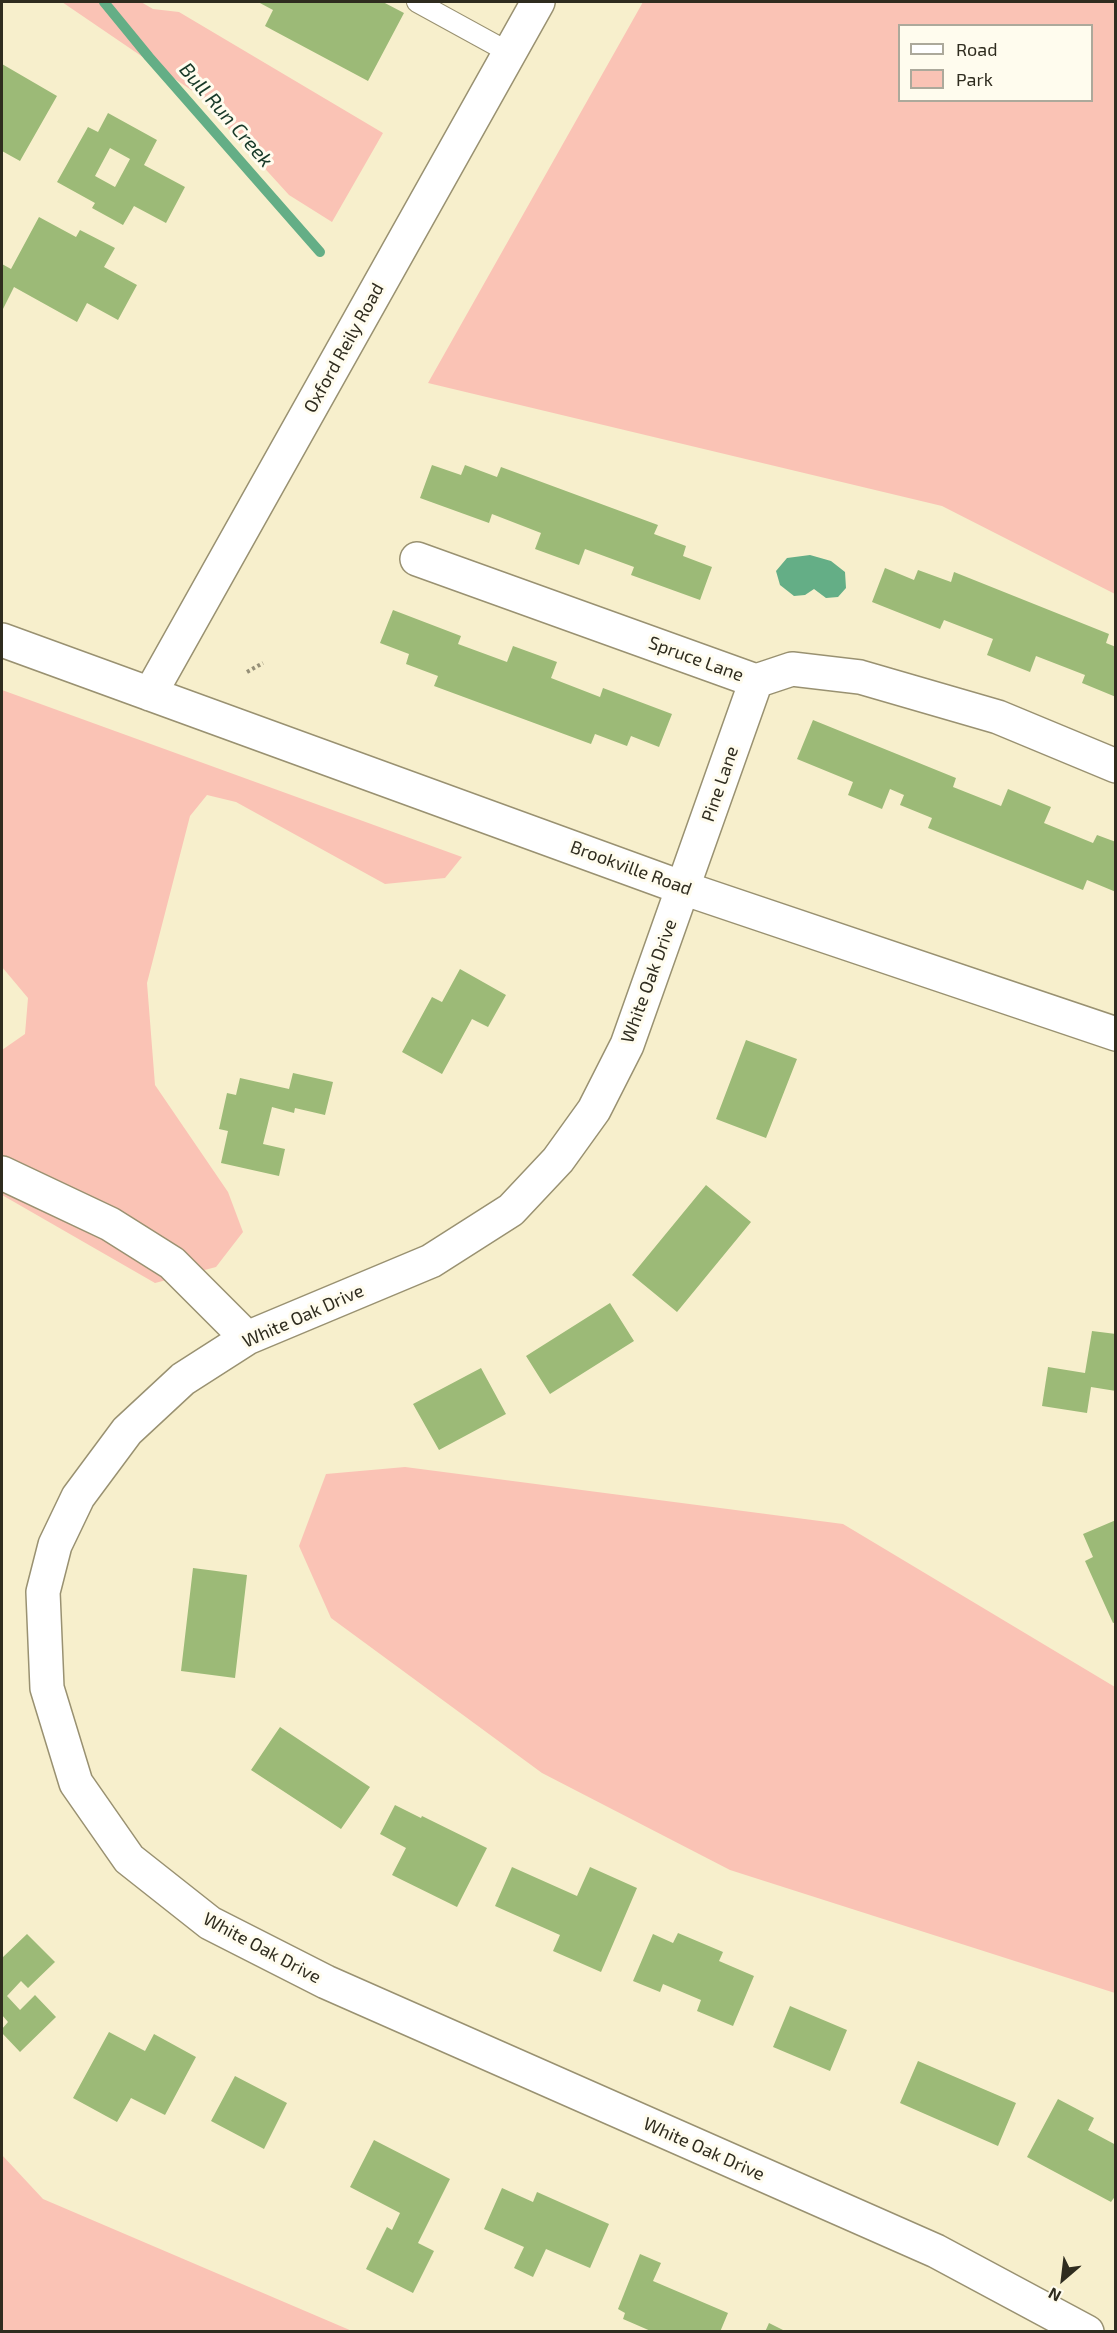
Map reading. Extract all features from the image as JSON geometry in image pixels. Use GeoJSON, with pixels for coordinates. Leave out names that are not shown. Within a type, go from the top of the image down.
{"type":"FeatureCollection","features":[{"type":"Feature","properties":{"kind":"street","name":"Oxford Reily Road"},"geometry":{"type":"LineString","coordinates":[[150,694],[538,2]]}},
{"type":"Feature","properties":{"kind":"street","name":"Spruce Lane"},"geometry":{"type":"LineString","coordinates":[[417,559],[756,681],[792,669],[861,677],[998,717],[1116,766]]}},
{"type":"Feature","properties":{"kind":"street","name":"Brookville Road"},"geometry":{"type":"LineString","coordinates":[[2,640],[683,888],[1116,1034]]}},
{"type":"Feature","properties":{"kind":"street","name":"Pine Lane"},"geometry":{"type":"LineString","coordinates":[[683,888],[756,681]]}},
{"type":"Feature","properties":{"kind":"street","name":"White Oak Drive"},"geometry":{"type":"LineString","coordinates":[[683,888],[627,1045],[594,1110],[558,1160],[511,1210],[431,1261],[247,1338],[183,1379],[127,1431],[78,1497],[55,1545],[43,1592],[47,1688],[76,1783],[129,1859],[210,1923],[326,1982],[936,2251],[1087,2331]]}},
{"type":"Feature","properties":{"kind":"street"},"geometry":{"type":"LineString","coordinates":[[2,1173],[110,1224],[172,1263],[247,1338]]}},
{"type":"Feature","properties":{"kind":"lane"},"geometry":{"type":"LineString","coordinates":[[417,2],[510,52]]}},
{"type":"Feature","properties":{"kind":"path"},"geometry":{"type":"LineString","coordinates":[[247,672],[263,663]]}},
{"type":"Feature","properties":{"kind":"green space"},"geometry":{"type":"Polygon","coordinates":[[[62,2],[141,2],[153,9],[179,12],[383,133],[332,222],[289,195],[197,94],[62,2]]]}},
{"type":"Feature","properties":{"kind":"green space"},"geometry":{"type":"Polygon","coordinates":[[[643,2],[1115,2],[1115,594],[942,506],[428,383],[643,2]]]}},
{"type":"Feature","properties":{"kind":"green space"},"geometry":{"type":"Polygon","coordinates":[[[2,690],[462,857],[445,878],[385,884],[236,802],[207,795],[190,816],[147,983],[155,1085],[228,1192],[243,1232],[216,1267],[155,1283],[2,1195],[2,1050],[25,1034],[28,998],[2,967],[2,690]]]}},
{"type":"Feature","properties":{"kind":"green space"},"geometry":{"type":"Polygon","coordinates":[[[405,1467],[843,1524],[1115,1687],[1115,1993],[730,1870],[542,1773],[331,1618],[299,1546],[326,1474],[405,1467]]]}},
{"type":"Feature","properties":{"kind":"green space"},"geometry":{"type":"Polygon","coordinates":[[[2,2155],[43,2199],[352,2331],[2,2331],[2,2155]]]}},
{"type":"Feature","properties":{"kind":"shaded area"},"geometry":{"type":"Polygon","coordinates":[[[810,555],[831,561],[845,572],[846,588],[838,597],[826,598],[814,589],[805,595],[794,596],[780,585],[776,571],[787,558],[810,555]]]}},
{"type":"Feature","properties":{"kind":"building"},"geometry":{"type":"Polygon","coordinates":[[[258,2],[383,2],[404,13],[368,81],[265,26],[273,10],[258,2]]]}},
{"type":"Feature","properties":{"kind":"building"},"geometry":{"type":"Polygon","coordinates":[[[2,64],[57,96],[20,161],[2,151],[2,64]]]}},
{"type":"Feature","properties":{"kind":"building"},"geometry":{"type":"Polygon","coordinates":[[[108,113],[157,140],[144,165],[185,187],[166,223],[134,206],[123,225],[92,208],[95,203],[57,182],[88,127],[98,132],[108,113]],[[110,148],[95,176],[115,187],[130,159],[110,148]]]}},
{"type":"Feature","properties":{"kind":"building"},"geometry":{"type":"Polygon","coordinates":[[[39,217],[76,237],[80,230],[115,248],[104,267],[137,285],[118,320],[87,303],[77,322],[14,287],[2,311],[2,264],[11,269],[39,217]]]}},
{"type":"Feature","properties":{"kind":"building"},"geometry":{"type":"Polygon","coordinates":[[[432,465],[461,475],[465,465],[497,477],[501,467],[658,525],[654,534],[686,546],[683,556],[712,567],[700,600],[631,575],[634,567],[585,549],[579,565],[535,549],[541,533],[492,514],[489,523],[420,498],[432,465]]]}},
{"type":"Feature","properties":{"kind":"building"},"geometry":{"type":"Polygon","coordinates":[[[885,568],[914,580],[918,570],[951,582],[954,572],[1109,634],[1106,643],[1116,647],[1116,697],[1082,683],[1085,675],[1036,656],[1030,672],[987,655],[993,639],[944,620],[940,629],[872,602],[885,568]]]}},
{"type":"Feature","properties":{"kind":"building"},"geometry":{"type":"Polygon","coordinates":[[[393,610],[461,636],[458,644],[507,662],[513,646],[557,662],[551,678],[600,697],[603,688],[672,714],[659,747],[631,736],[627,746],[595,734],[591,744],[434,686],[438,676],[406,664],[409,654],[380,643],[393,610]]]}},
{"type":"Feature","properties":{"kind":"building"},"geometry":{"type":"Polygon","coordinates":[[[813,720],[956,778],[953,787],[1001,806],[1008,789],[1051,807],[1044,823],[1093,843],[1097,835],[1116,842],[1116,892],[1087,880],[1083,890],[928,828],[932,818],[900,805],[904,795],[890,789],[882,809],[848,795],[853,782],[797,759],[813,720]]]}},
{"type":"Feature","properties":{"kind":"building"},"geometry":{"type":"Polygon","coordinates":[[[460,969],[506,995],[488,1027],[472,1019],[442,1074],[402,1052],[432,997],[442,1002],[460,969]]]}},
{"type":"Feature","properties":{"kind":"building"},"geometry":{"type":"Polygon","coordinates":[[[746,1040],[797,1059],[766,1138],[716,1119],[746,1040]]]}},
{"type":"Feature","properties":{"kind":"building"},"geometry":{"type":"Polygon","coordinates":[[[293,1073],[333,1082],[325,1115],[295,1108],[294,1113],[272,1107],[263,1144],[285,1149],[279,1176],[221,1163],[228,1131],[219,1129],[227,1093],[236,1095],[240,1078],[289,1089],[293,1073]]]}},
{"type":"Feature","properties":{"kind":"building"},"geometry":{"type":"Polygon","coordinates":[[[706,1185],[751,1222],[677,1312],[632,1275],[706,1185]]]}},
{"type":"Feature","properties":{"kind":"building"},"geometry":{"type":"Polygon","coordinates":[[[610,1303],[634,1341],[550,1394],[526,1356],[610,1303]]]}},
{"type":"Feature","properties":{"kind":"building"},"geometry":{"type":"Polygon","coordinates":[[[1092,1331],[1116,1334],[1116,1391],[1091,1387],[1087,1413],[1042,1406],[1048,1367],[1085,1373],[1092,1331]]]}},
{"type":"Feature","properties":{"kind":"building"},"geometry":{"type":"Polygon","coordinates":[[[481,1368],[506,1414],[439,1450],[413,1404],[481,1368]]]}},
{"type":"Feature","properties":{"kind":"building"},"geometry":{"type":"Polygon","coordinates":[[[1116,1520],[1116,1622],[1113,1623],[1085,1561],[1093,1557],[1083,1534],[1116,1520]]]}},
{"type":"Feature","properties":{"kind":"building"},"geometry":{"type":"Polygon","coordinates":[[[193,1568],[247,1575],[235,1678],[181,1671],[193,1568]]]}},
{"type":"Feature","properties":{"kind":"building"},"geometry":{"type":"Polygon","coordinates":[[[280,1727],[370,1787],[341,1829],[251,1770],[280,1727]]]}},
{"type":"Feature","properties":{"kind":"building"},"geometry":{"type":"Polygon","coordinates":[[[395,1805],[487,1848],[457,1907],[392,1875],[406,1848],[380,1834],[395,1805]]]}},
{"type":"Feature","properties":{"kind":"building"},"geometry":{"type":"Polygon","coordinates":[[[512,1867],[577,1896],[590,1867],[637,1888],[601,1972],[553,1951],[560,1935],[495,1906],[512,1867]]]}},
{"type":"Feature","properties":{"kind":"building"},"geometry":{"type":"Polygon","coordinates":[[[678,1933],[723,1952],[719,1961],[754,1976],[733,2026],[697,2011],[701,2000],[663,1984],[660,1992],[633,1981],[653,1934],[673,1943],[678,1933]]]}},
{"type":"Feature","properties":{"kind":"building"},"geometry":{"type":"Polygon","coordinates":[[[27,1934],[55,1962],[28,1988],[21,1981],[7,1996],[20,2010],[35,1995],[56,2017],[20,2052],[2,2033],[2,2029],[8,2022],[2,2015],[2,1958],[27,1934]]]}},
{"type":"Feature","properties":{"kind":"building"},"geometry":{"type":"Polygon","coordinates":[[[790,2006],[847,2030],[830,2071],[773,2047],[790,2006]]]}},
{"type":"Feature","properties":{"kind":"building"},"geometry":{"type":"Polygon","coordinates":[[[109,2032],[145,2051],[154,2034],[196,2057],[165,2115],[131,2098],[117,2122],[73,2098],[109,2032]]]}},
{"type":"Feature","properties":{"kind":"building"},"geometry":{"type":"Polygon","coordinates":[[[918,2061],[1016,2103],[998,2146],[900,2103],[918,2061]]]}},
{"type":"Feature","properties":{"kind":"building"},"geometry":{"type":"Polygon","coordinates":[[[235,2076],[287,2103],[264,2149],[211,2121],[235,2076]]]}},
{"type":"Feature","properties":{"kind":"building"},"geometry":{"type":"Polygon","coordinates":[[[1058,2099],[1094,2118],[1088,2130],[1116,2145],[1116,2195],[1111,2202],[1027,2157],[1058,2099]]]}},
{"type":"Feature","properties":{"kind":"building"},"geometry":{"type":"Polygon","coordinates":[[[374,2140],[450,2179],[418,2243],[434,2251],[413,2293],[366,2269],[387,2227],[392,2230],[400,2213],[350,2187],[374,2140]]]}},
{"type":"Feature","properties":{"kind":"building"},"geometry":{"type":"Polygon","coordinates":[[[502,2188],[533,2202],[537,2192],[609,2224],[590,2268],[546,2249],[533,2277],[514,2268],[524,2247],[484,2229],[502,2188]]]}},
{"type":"Feature","properties":{"kind":"building"},"geometry":{"type":"Polygon","coordinates":[[[640,2254],[661,2263],[653,2281],[728,2313],[720,2332],[653,2332],[623,2319],[625,2313],[618,2309],[640,2254]]]}},
{"type":"Feature","properties":{"kind":"building"},"geometry":{"type":"Polygon","coordinates":[[[769,2323],[787,2332],[765,2332],[769,2323]]]}},
{"type":"Feature","properties":{"kind":"waterway","name":"Bull Run Creek"},"geometry":{"type":"LineString","coordinates":[[104,2],[149,57],[320,252]]}}]}
